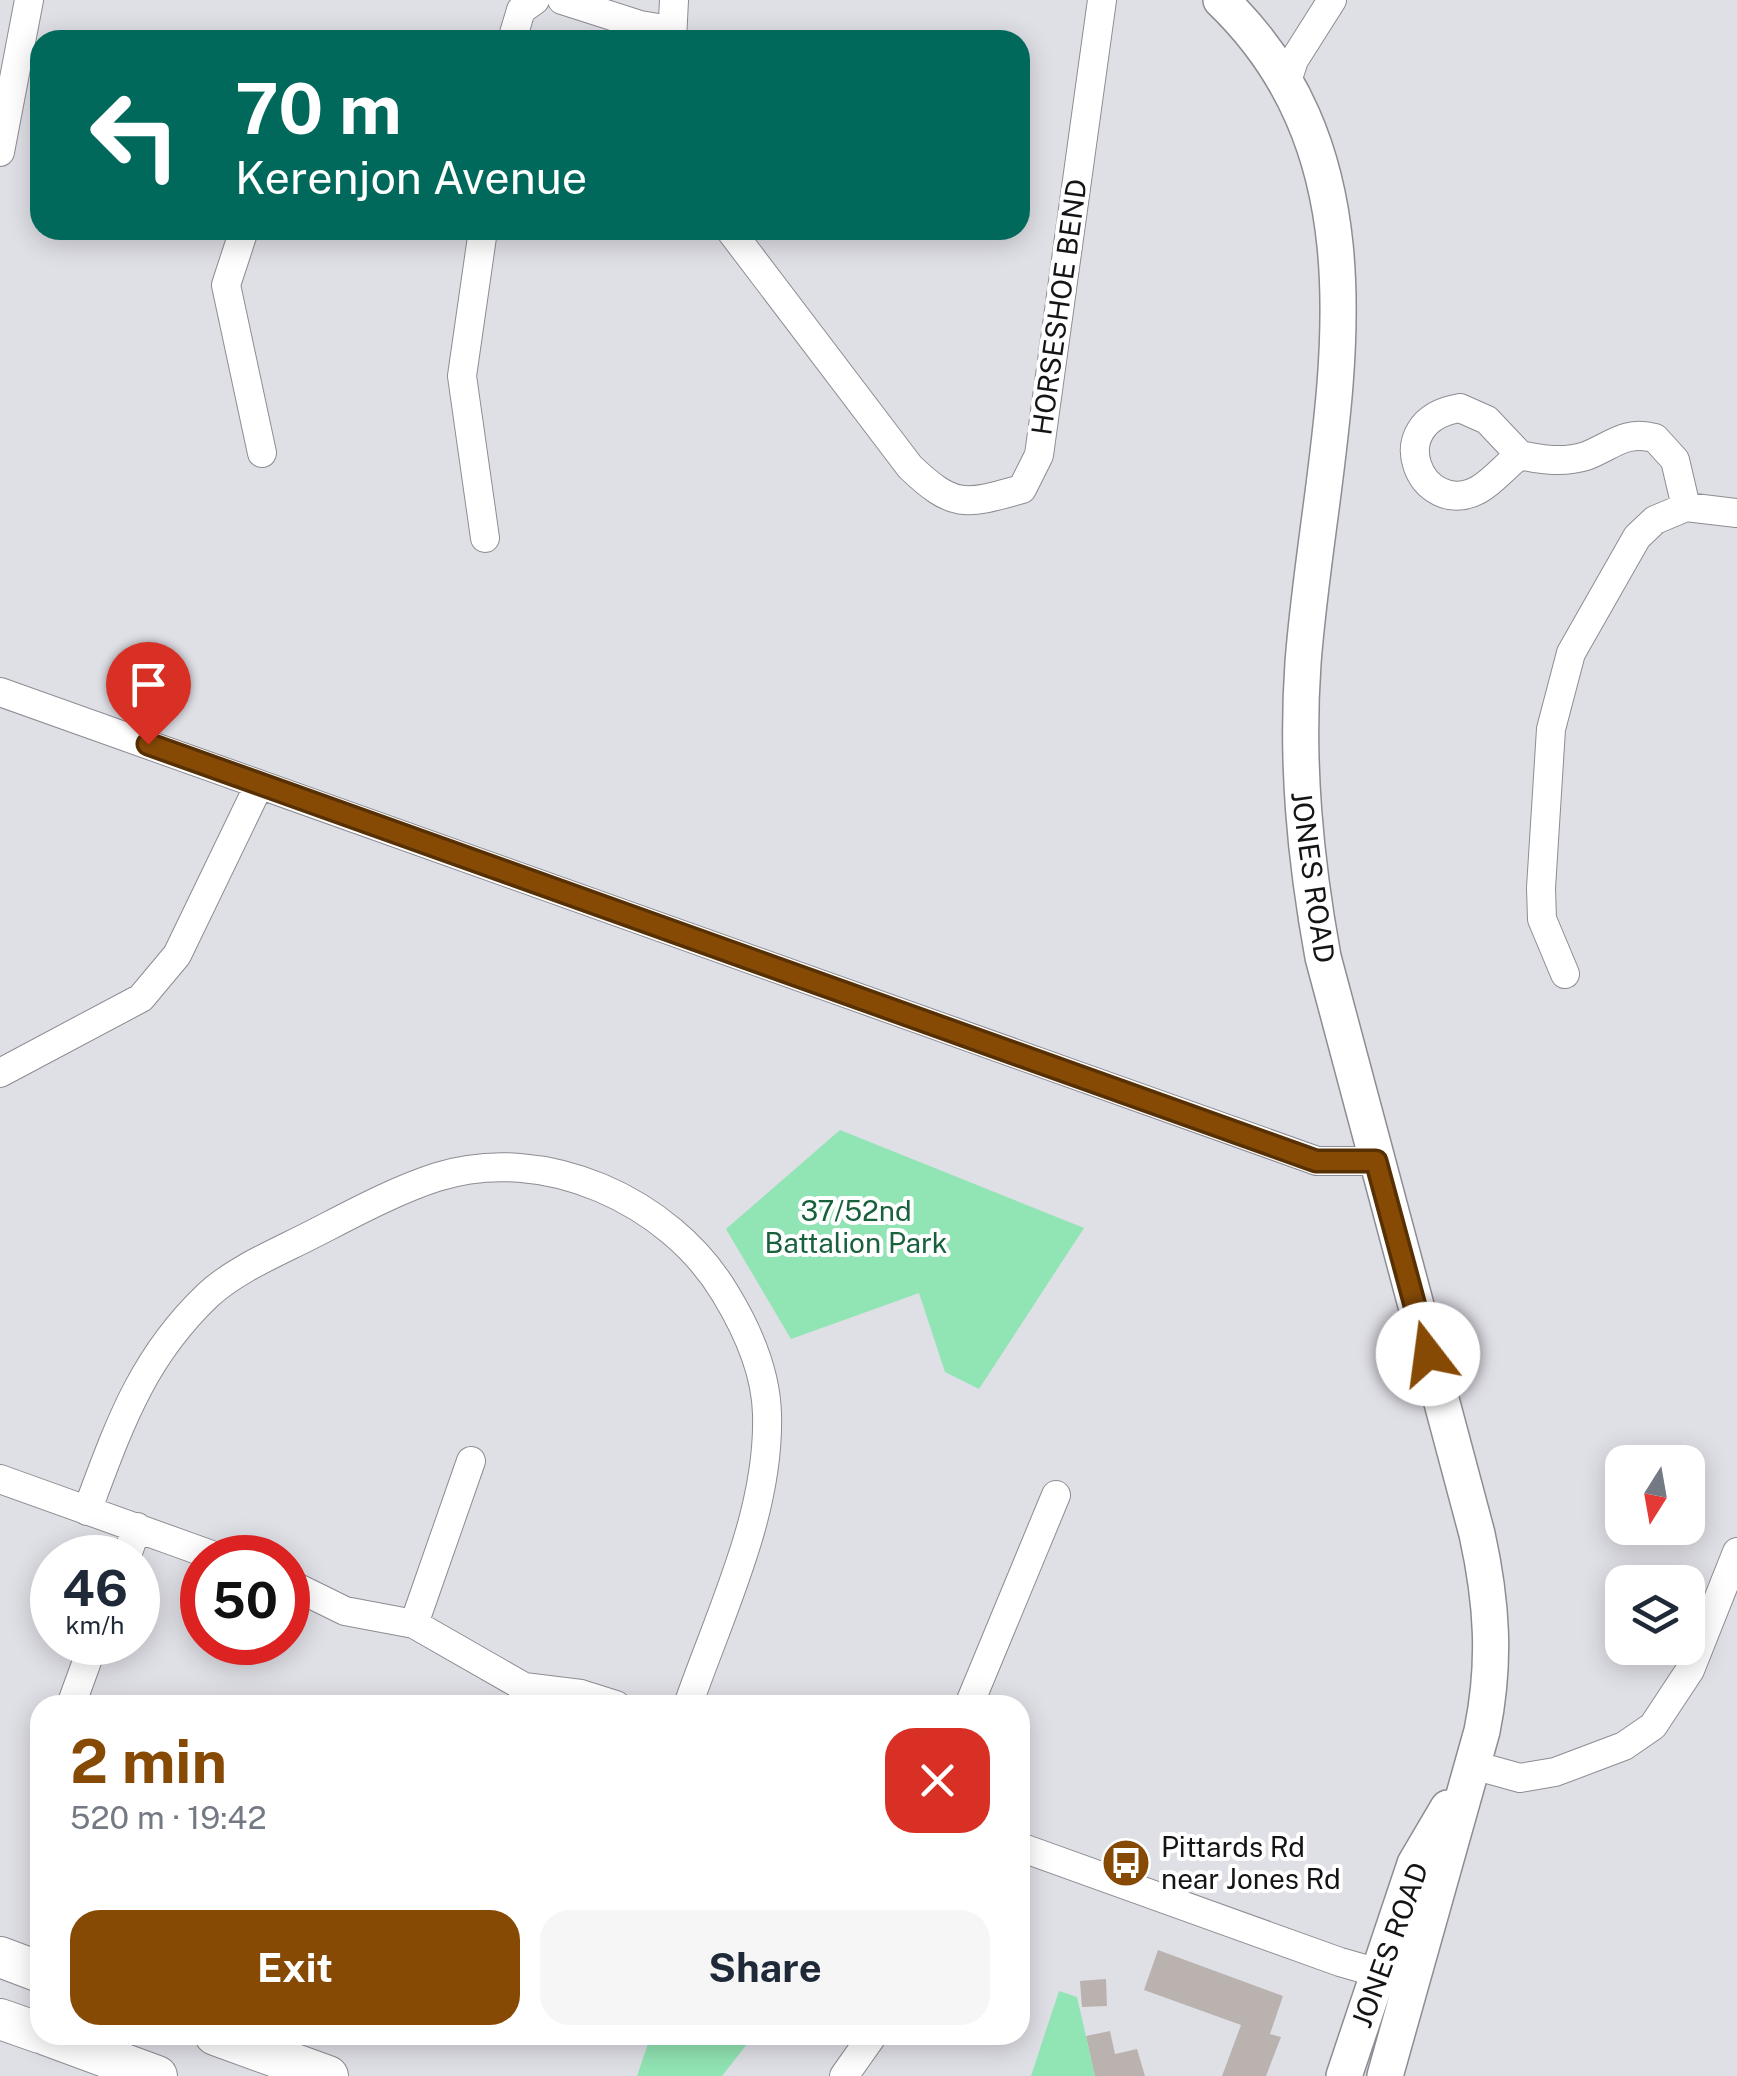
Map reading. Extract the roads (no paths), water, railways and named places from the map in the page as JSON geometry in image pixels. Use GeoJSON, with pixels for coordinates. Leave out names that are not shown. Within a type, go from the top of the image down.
{"type":"FeatureCollection","features":[{"type":"Feature","properties":{"kind":"highway"},"geometry":{"type":"LineString","coordinates":[[0,1958],[30,1968]]}},
{"type":"Feature","properties":{"kind":"highway"},"geometry":{"type":"LineString","coordinates":[[0,2019],[30,2029]]}},
{"type":"Feature","properties":{"kind":"highway"},"geometry":{"type":"LineString","coordinates":[[72,2045],[148,2074]]}},
{"type":"Feature","properties":{"kind":"highway"},"geometry":{"type":"LineString","coordinates":[[243,2045],[328,2076]]}},
{"type":"Feature","properties":{"kind":"main road","name":"JONES ROAD"},"geometry":{"type":"LineString","coordinates":[[1221,0],[1260,40],[1287,81],[1331,195],[1340,274],[1338,335],[1303,663],[1299,772],[1308,877],[1323,957],[1487,1578],[1493,1636],[1491,1685],[1474,1765],[1415,1864],[1394,1977],[1385,2076]]}},
{"type":"Feature","properties":{"kind":"main road","name":"JONES ROAD"},"geometry":{"type":"LineString","coordinates":[[1344,2076],[1394,1977]]}},
{"type":"Feature","properties":{"kind":"street"},"geometry":{"type":"LineString","coordinates":[[0,152],[29,0]]}},
{"type":"Feature","properties":{"kind":"street"},"geometry":{"type":"LineString","coordinates":[[515,30],[521,10],[535,0]]}},
{"type":"Feature","properties":{"kind":"street"},"geometry":{"type":"LineString","coordinates":[[562,0],[656,30]]}},
{"type":"Feature","properties":{"kind":"street"},"geometry":{"type":"LineString","coordinates":[[671,30],[674,0]]}},
{"type":"Feature","properties":{"kind":"street","name":"HORSESHOE BEND"},"geometry":{"type":"LineString","coordinates":[[738,240],[910,467],[940,496],[979,501],[1022,489],[1039,455],[1102,0]]}},
{"type":"Feature","properties":{"kind":"street"},"geometry":{"type":"LineString","coordinates":[[1287,81],[1313,27],[1332,0]]}},
{"type":"Feature","properties":{"kind":"street"},"geometry":{"type":"LineString","coordinates":[[1260,40],[1278,40],[1313,27]]}},
{"type":"Feature","properties":{"kind":"street"},"geometry":{"type":"LineString","coordinates":[[241,240],[226,285],[262,453]]}},
{"type":"Feature","properties":{"kind":"street"},"geometry":{"type":"LineString","coordinates":[[482,240],[462,376],[485,538]]}},
{"type":"Feature","properties":{"kind":"street"},"geometry":{"type":"LineString","coordinates":[[1520,455],[1564,460],[1582,457],[1624,436],[1655,438],[1675,460],[1686,507]]}},
{"type":"Feature","properties":{"kind":"street"},"geometry":{"type":"LineString","coordinates":[[1565,974],[1542,919],[1546,774],[1558,692],[1588,617],[1638,537],[1655,520],[1686,507],[1737,514]]}},
{"type":"Feature","properties":{"kind":"street"},"geometry":{"type":"LineString","coordinates":[[0,692],[1316,1161],[1376,1161]]}},
{"type":"Feature","properties":{"kind":"street"},"geometry":{"type":"LineString","coordinates":[[0,1073],[141,998],[177,955],[259,785]]}},
{"type":"Feature","properties":{"kind":"street"},"geometry":{"type":"LineString","coordinates":[[87,1510],[137,1382],[153,1358],[212,1292],[262,1260],[439,1176],[502,1169],[561,1175],[612,1191],[664,1223],[712,1271],[747,1329],[767,1412],[755,1510],[691,1695]]}},
{"type":"Feature","properties":{"kind":"street"},"geometry":{"type":"LineString","coordinates":[[414,1624],[471,1462]]}},
{"type":"Feature","properties":{"kind":"street"},"geometry":{"type":"LineString","coordinates":[[0,1479],[180,1544]]}},
{"type":"Feature","properties":{"kind":"street"},"geometry":{"type":"LineString","coordinates":[[972,1695],[1056,1496]]}},
{"type":"Feature","properties":{"kind":"street"},"geometry":{"type":"LineString","coordinates":[[134,1535],[137,1528]]}},
{"type":"Feature","properties":{"kind":"street"},"geometry":{"type":"LineString","coordinates":[[1474,1765],[1520,1778],[1554,1772],[1624,1746],[1654,1726],[1672,1705],[1690,1670],[1737,1552]]}},
{"type":"Feature","properties":{"kind":"street"},"geometry":{"type":"LineString","coordinates":[[310,1593],[345,1610],[414,1624],[520,1695]]}},
{"type":"Feature","properties":{"kind":"street"},"geometry":{"type":"LineString","coordinates":[[75,1695],[86,1665]]}},
{"type":"Feature","properties":{"kind":"street"},"geometry":{"type":"LineString","coordinates":[[551,1695],[584,1695]]}},
{"type":"Feature","properties":{"kind":"street"},"geometry":{"type":"LineString","coordinates":[[1030,1850],[1394,1977]]}},
{"type":"Feature","properties":{"kind":"street"},"geometry":{"type":"LineString","coordinates":[[844,2076],[866,2045]]}},
{"type":"Feature","properties":{"kind":"place","name":"Pittards Rd near Jones Rd"},"geometry":{"type":"Point","coordinates":[1126,1863]}},
{"type":"Feature","properties":{"kind":"park label","name":"37/52nd Battalion Park"},"geometry":{"type":"Point","coordinates":[856,1227]}}]}
